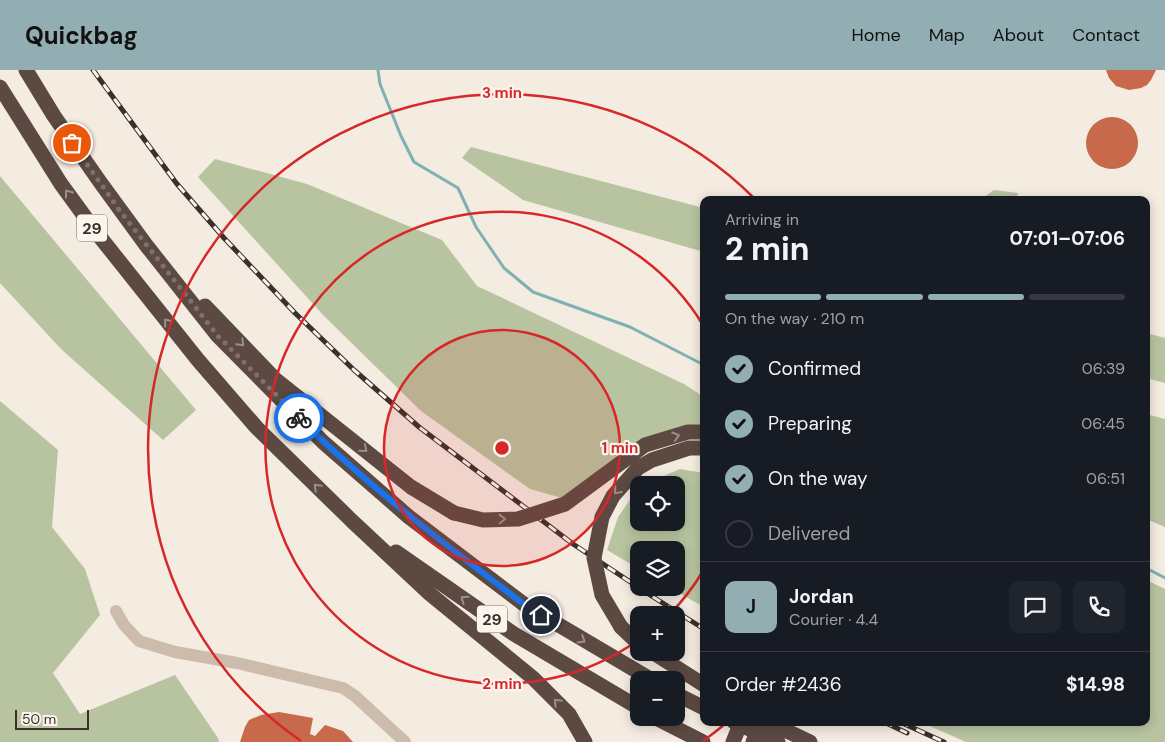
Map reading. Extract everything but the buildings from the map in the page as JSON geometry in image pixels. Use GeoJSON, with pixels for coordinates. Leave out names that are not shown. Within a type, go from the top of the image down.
{"type":"FeatureCollection","features":[{"type":"Feature","properties":{"kind":"highway","name":"29"},"geometry":{"type":"LineString","coordinates":[[26,70],[54,116],[146,245],[218,336],[266,386],[323,442],[409,517],[525,605],[637,671]]}},
{"type":"Feature","properties":{"kind":"highway","name":"29"},"geometry":{"type":"LineString","coordinates":[[0,87],[61,184],[96,232],[198,360],[257,428],[352,521],[514,634],[630,703]]}},
{"type":"Feature","properties":{"kind":"highway"},"geometry":{"type":"LineString","coordinates":[[146,245],[275,379],[411,487],[454,513],[483,520],[518,519],[565,504],[645,445],[688,432],[700,432]]}},
{"type":"Feature","properties":{"kind":"highway"},"geometry":{"type":"LineString","coordinates":[[630,636],[621,627],[602,595],[594,558],[602,517],[613,496],[638,468],[652,460],[689,448],[700,448]]}},
{"type":"Feature","properties":{"kind":"highway"},"geometry":{"type":"LineString","coordinates":[[352,521],[430,594],[533,678],[569,714],[585,742]]}},
{"type":"Feature","properties":{"kind":"highway"},"geometry":{"type":"LineString","coordinates":[[666,661],[700,682]]}},
{"type":"Feature","properties":{"kind":"highway"},"geometry":{"type":"LineString","coordinates":[[685,698],[700,706]]}},
{"type":"Feature","properties":{"kind":"highway"},"geometry":{"type":"LineString","coordinates":[[672,726],[703,742]]}},
{"type":"Feature","properties":{"kind":"highway"},"geometry":{"type":"LineString","coordinates":[[732,742],[739,726]]}},
{"type":"Feature","properties":{"kind":"highway"},"geometry":{"type":"LineString","coordinates":[[743,726],[778,742]]}},
{"type":"Feature","properties":{"kind":"highway"},"geometry":{"type":"LineString","coordinates":[[753,742],[759,726]]}},
{"type":"Feature","properties":{"kind":"highway"},"geometry":{"type":"LineString","coordinates":[[776,726],[810,742]]}},
{"type":"Feature","properties":{"kind":"street"},"geometry":{"type":"LineString","coordinates":[[116,611],[124,625],[139,641],[175,652],[237,663],[343,688],[356,696],[405,742]]}},
{"type":"Feature","properties":{"kind":"green space"},"geometry":{"type":"Polygon","coordinates":[[[471,147],[700,207],[700,251],[523,200],[462,158],[471,147]]]}},
{"type":"Feature","properties":{"kind":"green space"},"geometry":{"type":"Polygon","coordinates":[[[215,159],[307,184],[442,240],[477,286],[684,384],[700,394],[700,427],[692,427],[562,498],[530,489],[421,411],[324,316],[198,177],[215,159]]]}},
{"type":"Feature","properties":{"kind":"green space"},"geometry":{"type":"Polygon","coordinates":[[[0,176],[196,410],[163,440],[61,349],[0,283],[0,176]]]}},
{"type":"Feature","properties":{"kind":"green space"},"geometry":{"type":"Polygon","coordinates":[[[994,190],[1018,193],[1017,196],[986,196],[994,190]]]}},
{"type":"Feature","properties":{"kind":"green space"},"geometry":{"type":"Polygon","coordinates":[[[1150,334],[1165,338],[1165,383],[1150,379],[1150,334]]]}},
{"type":"Feature","properties":{"kind":"green space"},"geometry":{"type":"Polygon","coordinates":[[[0,401],[58,450],[52,527],[85,569],[100,615],[53,673],[80,714],[175,675],[219,742],[0,742],[0,401]]]}},
{"type":"Feature","properties":{"kind":"green space"},"geometry":{"type":"Polygon","coordinates":[[[1150,415],[1165,419],[1165,527],[1150,521],[1150,415]]]}},
{"type":"Feature","properties":{"kind":"green space"},"geometry":{"type":"Polygon","coordinates":[[[680,469],[700,472],[700,605],[684,596],[685,541],[630,541],[630,564],[607,550],[618,517],[630,500],[630,531],[685,531],[685,476],[664,476],[680,469]]]}},
{"type":"Feature","properties":{"kind":"green space"},"geometry":{"type":"Polygon","coordinates":[[[1150,582],[1165,589],[1165,742],[966,742],[930,726],[1150,726],[1150,582]]]}},
{"type":"Feature","properties":{"kind":"waterway"},"geometry":{"type":"LineString","coordinates":[[378,70],[380,84],[401,136],[414,162],[458,188],[476,227],[504,268],[533,292],[630,327],[700,363]]}},
{"type":"Feature","properties":{"kind":"waterway"},"geometry":{"type":"LineString","coordinates":[[1150,570],[1165,578]]}},
{"type":"Feature","properties":{"kind":"railway"},"geometry":{"type":"LineString","coordinates":[[93,70],[177,184],[224,238],[295,313],[354,370],[419,427],[573,544],[700,626]]}},
{"type":"Feature","properties":{"kind":"railway"},"geometry":{"type":"LineString","coordinates":[[892,726],[907,733]]}},
{"type":"Feature","properties":{"kind":"railway"},"geometry":{"type":"LineString","coordinates":[[909,726],[944,742]]}},
{"type":"Feature","properties":{"kind":"way so far"},"geometry":{"type":"LineString","coordinates":[[72,143],[120,211],[218,336],[299,418]]}},
{"type":"Feature","properties":{"kind":"route"},"geometry":{"type":"LineString","coordinates":[[299,418],[323,442],[409,517],[525,605],[541,615]]}}]}
